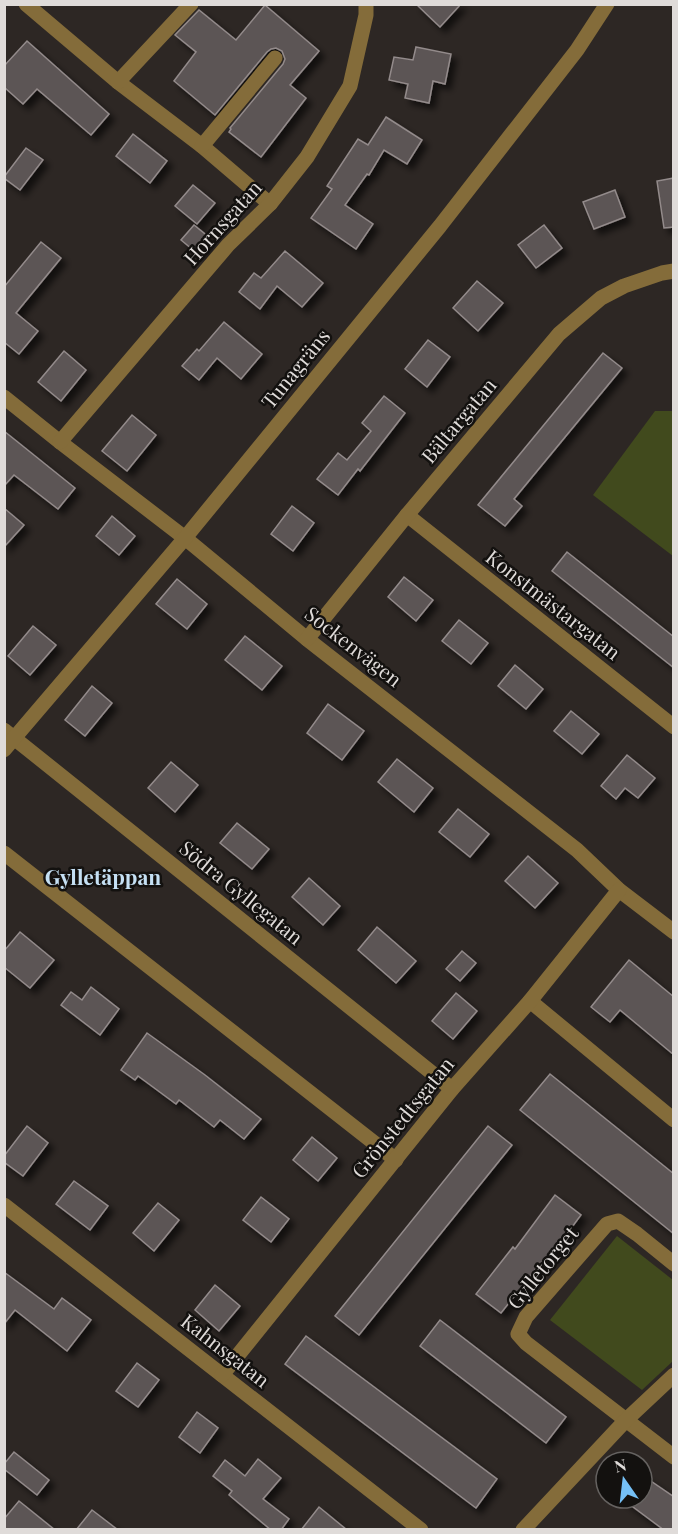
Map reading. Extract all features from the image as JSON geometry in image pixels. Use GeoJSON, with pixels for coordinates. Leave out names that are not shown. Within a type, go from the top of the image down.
{"type":"FeatureCollection","features":[{"type":"Feature","properties":{"kind":"street"},"geometry":{"type":"LineString","coordinates":[[26,4],[118,82],[202,146],[270,204]]}},
{"type":"Feature","properties":{"kind":"street"},"geometry":{"type":"LineString","coordinates":[[118,82],[191,4]]}},
{"type":"Feature","properties":{"kind":"street","name":"Hornsgatan"},"geometry":{"type":"LineString","coordinates":[[60,442],[228,245],[270,204],[307,157],[350,86],[366,15],[366,4]]}},
{"type":"Feature","properties":{"kind":"street","name":"Tunagräns"},"geometry":{"type":"LineString","coordinates":[[4,750],[10,733],[185,538],[440,226],[577,50],[608,4]]}},
{"type":"Feature","properties":{"kind":"street"},"geometry":{"type":"LineString","coordinates":[[202,146],[275,58]]}},
{"type":"Feature","properties":{"kind":"street","name":"Bältargatan"},"geometry":{"type":"LineString","coordinates":[[307,639],[407,515],[559,334],[601,298],[624,286],[662,273],[674,272]]}},
{"type":"Feature","properties":{"kind":"street","name":"Sockenvägen"},"geometry":{"type":"LineString","coordinates":[[4,397],[185,538],[307,639],[577,850],[619,890],[674,932]]}},
{"type":"Feature","properties":{"kind":"street","name":"Konstmästargatan"},"geometry":{"type":"LineString","coordinates":[[407,515],[674,727]]}},
{"type":"Feature","properties":{"kind":"street","name":"Södra Gyllegatan"},"geometry":{"type":"LineString","coordinates":[[10,733],[452,1089]]}},
{"type":"Feature","properties":{"kind":"street"},"geometry":{"type":"LineString","coordinates":[[4,853],[396,1160]]}},
{"type":"Feature","properties":{"kind":"street","name":"Grönstedtsgatan"},"geometry":{"type":"LineString","coordinates":[[222,1375],[452,1089],[530,1001],[619,890]]}},
{"type":"Feature","properties":{"kind":"street"},"geometry":{"type":"LineString","coordinates":[[530,1001],[674,1120]]}},
{"type":"Feature","properties":{"kind":"street","name":"Kahnsgatan"},"geometry":{"type":"LineString","coordinates":[[4,1204],[421,1530]]}},
{"type":"Feature","properties":{"kind":"street","name":"Gylletorget"},"geometry":{"type":"LineString","coordinates":[[674,1264],[637,1233],[618,1221],[607,1224],[526,1317],[518,1334],[526,1343],[674,1457]]}},
{"type":"Feature","properties":{"kind":"street"},"geometry":{"type":"LineString","coordinates":[[522,1530],[626,1420],[674,1375]]}},
{"type":"Feature","properties":{"kind":"green space"},"geometry":{"type":"Polygon","coordinates":[[[655,411],[673,411],[673,556],[593,495],[655,411]]]}},
{"type":"Feature","properties":{"kind":"green space"},"geometry":{"type":"Polygon","coordinates":[[[617,1236],[673,1280],[673,1361],[642,1390],[550,1320],[617,1236]]]}},
{"type":"Feature","properties":{"kind":"building"},"geometry":{"type":"Polygon","coordinates":[[[416,4],[461,4],[440,27],[416,4]]]}},
{"type":"Feature","properties":{"kind":"building"},"geometry":{"type":"Polygon","coordinates":[[[265,5],[319,51],[290,85],[306,98],[261,157],[229,132],[283,64],[285,59],[282,51],[276,48],[267,52],[215,115],[174,81],[196,52],[175,35],[199,10],[236,40],[265,5]]]}},
{"type":"Feature","properties":{"kind":"building"},"geometry":{"type":"Polygon","coordinates":[[[27,41],[109,114],[91,135],[37,89],[23,104],[4,87],[4,66],[27,41]]]}},
{"type":"Feature","properties":{"kind":"building"},"geometry":{"type":"Polygon","coordinates":[[[416,47],[451,54],[445,84],[433,81],[429,103],[405,98],[408,84],[389,80],[394,57],[413,60],[416,47]]]}},
{"type":"Feature","properties":{"kind":"building"},"geometry":{"type":"Polygon","coordinates":[[[386,117],[422,140],[407,164],[384,150],[369,175],[367,174],[345,205],[373,224],[356,249],[311,218],[332,189],[327,186],[358,139],[368,145],[386,117]]]}},
{"type":"Feature","properties":{"kind":"building"},"geometry":{"type":"Polygon","coordinates":[[[133,134],[167,161],[150,183],[116,156],[133,134]]]}},
{"type":"Feature","properties":{"kind":"building"},"geometry":{"type":"Polygon","coordinates":[[[26,148],[43,160],[20,190],[4,177],[26,148]]]}},
{"type":"Feature","properties":{"kind":"building"},"geometry":{"type":"Polygon","coordinates":[[[674,178],[674,227],[664,228],[657,181],[674,178]]]}},
{"type":"Feature","properties":{"kind":"building"},"geometry":{"type":"Polygon","coordinates":[[[193,185],[215,203],[197,224],[175,206],[193,185]]]}},
{"type":"Feature","properties":{"kind":"building"},"geometry":{"type":"Polygon","coordinates":[[[615,190],[625,217],[594,229],[583,202],[615,190]]]}},
{"type":"Feature","properties":{"kind":"building"},"geometry":{"type":"Polygon","coordinates":[[[194,225],[210,238],[198,254],[181,240],[194,225]]]}},
{"type":"Feature","properties":{"kind":"building"},"geometry":{"type":"Polygon","coordinates":[[[544,225],[562,248],[536,268],[518,245],[544,225]]]}},
{"type":"Feature","properties":{"kind":"building"},"geometry":{"type":"Polygon","coordinates":[[[41,242],[61,258],[16,313],[38,331],[19,354],[4,342],[4,287],[41,242]]]}},
{"type":"Feature","properties":{"kind":"building"},"geometry":{"type":"Polygon","coordinates":[[[285,251],[323,283],[302,307],[277,286],[260,309],[239,292],[254,273],[261,278],[285,251]]]}},
{"type":"Feature","properties":{"kind":"building"},"geometry":{"type":"Polygon","coordinates":[[[477,281],[503,303],[478,331],[453,308],[477,281]]]}},
{"type":"Feature","properties":{"kind":"building"},"geometry":{"type":"Polygon","coordinates":[[[224,322],[262,354],[241,379],[217,358],[199,380],[182,366],[197,349],[199,351],[224,322]]]}},
{"type":"Feature","properties":{"kind":"building"},"geometry":{"type":"Polygon","coordinates":[[[428,340],[450,357],[427,387],[405,369],[428,340]]]}},
{"type":"Feature","properties":{"kind":"building"},"geometry":{"type":"Polygon","coordinates":[[[64,351],[86,370],[61,401],[38,382],[64,351]]]}},
{"type":"Feature","properties":{"kind":"building"},"geometry":{"type":"Polygon","coordinates":[[[603,353],[622,368],[514,499],[522,506],[505,526],[478,505],[603,353]]]}},
{"type":"Feature","properties":{"kind":"building"},"geometry":{"type":"Polygon","coordinates":[[[384,396],[405,413],[360,471],[358,469],[338,495],[317,479],[338,453],[347,460],[371,431],[362,423],[384,396]]]}},
{"type":"Feature","properties":{"kind":"building"},"geometry":{"type":"Polygon","coordinates":[[[132,415],[156,435],[127,471],[102,451],[132,415]]]}},
{"type":"Feature","properties":{"kind":"building"},"geometry":{"type":"Polygon","coordinates":[[[4,431],[75,488],[58,509],[14,475],[4,486],[4,431]]]}},
{"type":"Feature","properties":{"kind":"building"},"geometry":{"type":"Polygon","coordinates":[[[292,506],[314,523],[293,551],[271,534],[292,506]]]}},
{"type":"Feature","properties":{"kind":"building"},"geometry":{"type":"Polygon","coordinates":[[[4,508],[24,525],[4,547],[4,508]]]}},
{"type":"Feature","properties":{"kind":"building"},"geometry":{"type":"Polygon","coordinates":[[[112,516],[135,536],[119,555],[96,536],[112,516]]]}},
{"type":"Feature","properties":{"kind":"building"},"geometry":{"type":"Polygon","coordinates":[[[567,552],[674,637],[674,668],[552,571],[567,552]]]}},
{"type":"Feature","properties":{"kind":"building"},"geometry":{"type":"Polygon","coordinates":[[[404,577],[433,600],[416,621],[388,597],[404,577]]]}},
{"type":"Feature","properties":{"kind":"building"},"geometry":{"type":"Polygon","coordinates":[[[177,579],[207,604],[187,629],[156,604],[177,579]]]}},
{"type":"Feature","properties":{"kind":"building"},"geometry":{"type":"Polygon","coordinates":[[[459,620],[488,643],[471,664],[442,641],[459,620]]]}},
{"type":"Feature","properties":{"kind":"building"},"geometry":{"type":"Polygon","coordinates":[[[33,626],[56,645],[30,675],[8,656],[33,626]]]}},
{"type":"Feature","properties":{"kind":"building"},"geometry":{"type":"Polygon","coordinates":[[[245,636],[282,666],[262,690],[225,660],[245,636]]]}},
{"type":"Feature","properties":{"kind":"building"},"geometry":{"type":"Polygon","coordinates":[[[515,665],[543,689],[526,709],[498,686],[515,665]]]}},
{"type":"Feature","properties":{"kind":"building"},"geometry":{"type":"Polygon","coordinates":[[[92,686],[112,703],[85,736],[65,720],[92,686]]]}},
{"type":"Feature","properties":{"kind":"building"},"geometry":{"type":"Polygon","coordinates":[[[328,704],[364,731],[342,760],[307,733],[328,704]]]}},
{"type":"Feature","properties":{"kind":"building"},"geometry":{"type":"Polygon","coordinates":[[[571,711],[599,734],[582,754],[554,731],[571,711]]]}},
{"type":"Feature","properties":{"kind":"building"},"geometry":{"type":"Polygon","coordinates":[[[627,755],[655,778],[638,798],[625,788],[616,799],[601,786],[627,755]]]}},
{"type":"Feature","properties":{"kind":"building"},"geometry":{"type":"Polygon","coordinates":[[[397,759],[433,788],[414,812],[378,782],[397,759]]]}},
{"type":"Feature","properties":{"kind":"building"},"geometry":{"type":"Polygon","coordinates":[[[171,762],[198,785],[175,812],[148,788],[171,762]]]}},
{"type":"Feature","properties":{"kind":"building"},"geometry":{"type":"Polygon","coordinates":[[[458,809],[489,834],[470,857],[439,832],[458,809]]]}},
{"type":"Feature","properties":{"kind":"building"},"geometry":{"type":"Polygon","coordinates":[[[237,823],[269,849],[252,869],[220,843],[237,823]]]}},
{"type":"Feature","properties":{"kind":"building"},"geometry":{"type":"Polygon","coordinates":[[[528,856],[558,883],[535,908],[505,881],[528,856]]]}},
{"type":"Feature","properties":{"kind":"building"},"geometry":{"type":"Polygon","coordinates":[[[309,878],[340,906],[323,925],[292,897],[309,878]]]}},
{"type":"Feature","properties":{"kind":"building"},"geometry":{"type":"Polygon","coordinates":[[[377,927],[416,961],[396,983],[358,950],[377,927]]]}},
{"type":"Feature","properties":{"kind":"building"},"geometry":{"type":"Polygon","coordinates":[[[20,932],[54,960],[30,988],[4,967],[4,951],[20,932]]]}},
{"type":"Feature","properties":{"kind":"building"},"geometry":{"type":"Polygon","coordinates":[[[462,951],[476,963],[460,981],[446,969],[462,951]]]}},
{"type":"Feature","properties":{"kind":"building"},"geometry":{"type":"Polygon","coordinates":[[[629,960],[674,997],[674,1055],[620,1010],[610,1022],[591,1007],[629,960]]]}},
{"type":"Feature","properties":{"kind":"building"},"geometry":{"type":"Polygon","coordinates":[[[91,987],[119,1009],[100,1035],[61,1005],[71,992],[82,1000],[91,987]]]}},
{"type":"Feature","properties":{"kind":"building"},"geometry":{"type":"Polygon","coordinates":[[[456,993],[477,1011],[453,1039],[432,1021],[456,993]]]}},
{"type":"Feature","properties":{"kind":"building"},"geometry":{"type":"Polygon","coordinates":[[[147,1033],[261,1119],[244,1139],[220,1120],[214,1127],[179,1100],[176,1104],[138,1076],[135,1080],[121,1070],[147,1033]]]}},
{"type":"Feature","properties":{"kind":"building"},"geometry":{"type":"Polygon","coordinates":[[[550,1074],[674,1174],[674,1234],[520,1110],[550,1074]]]}},
{"type":"Feature","properties":{"kind":"building"},"geometry":{"type":"Polygon","coordinates":[[[27,1126],[48,1143],[23,1176],[4,1162],[4,1156],[27,1126]]]}},
{"type":"Feature","properties":{"kind":"building"},"geometry":{"type":"Polygon","coordinates":[[[488,1126],[512,1145],[359,1335],[335,1316],[488,1126]]]}},
{"type":"Feature","properties":{"kind":"building"},"geometry":{"type":"Polygon","coordinates":[[[312,1137],[337,1158],[318,1181],[293,1160],[312,1137]]]}},
{"type":"Feature","properties":{"kind":"building"},"geometry":{"type":"Polygon","coordinates":[[[74,1181],[108,1206],[90,1230],[56,1204],[74,1181]]]}},
{"type":"Feature","properties":{"kind":"building"},"geometry":{"type":"Polygon","coordinates":[[[555,1195],[581,1215],[546,1262],[543,1260],[501,1313],[476,1294],[513,1247],[515,1249],[555,1195]]]}},
{"type":"Feature","properties":{"kind":"building"},"geometry":{"type":"Polygon","coordinates":[[[261,1197],[289,1219],[271,1242],[243,1220],[261,1197]]]}},
{"type":"Feature","properties":{"kind":"building"},"geometry":{"type":"Polygon","coordinates":[[[158,1203],[179,1220],[154,1251],[133,1233],[158,1203]]]}},
{"type":"Feature","properties":{"kind":"building"},"geometry":{"type":"Polygon","coordinates":[[[4,1272],[54,1309],[62,1298],[91,1320],[67,1351],[15,1310],[4,1324],[4,1272]]]}},
{"type":"Feature","properties":{"kind":"building"},"geometry":{"type":"Polygon","coordinates":[[[215,1285],[240,1306],[219,1331],[195,1310],[215,1285]]]}},
{"type":"Feature","properties":{"kind":"building"},"geometry":{"type":"Polygon","coordinates":[[[440,1320],[566,1417],[546,1443],[420,1346],[440,1320]]]}},
{"type":"Feature","properties":{"kind":"building"},"geometry":{"type":"Polygon","coordinates":[[[306,1336],[497,1479],[476,1508],[285,1364],[306,1336]]]}},
{"type":"Feature","properties":{"kind":"building"},"geometry":{"type":"Polygon","coordinates":[[[137,1363],[159,1380],[138,1407],[116,1391],[137,1363]]]}},
{"type":"Feature","properties":{"kind":"building"},"geometry":{"type":"Polygon","coordinates":[[[197,1412],[218,1428],[200,1453],[179,1437],[197,1412]]]}},
{"type":"Feature","properties":{"kind":"building"},"geometry":{"type":"Polygon","coordinates":[[[14,1452],[49,1480],[37,1495],[4,1469],[4,1464],[14,1452]]]}},
{"type":"Feature","properties":{"kind":"building"},"geometry":{"type":"Polygon","coordinates":[[[258,1459],[281,1478],[263,1499],[289,1519],[281,1530],[271,1530],[229,1495],[232,1491],[213,1476],[225,1460],[245,1476],[258,1459]]]}},
{"type":"Feature","properties":{"kind":"building"},"geometry":{"type":"Polygon","coordinates":[[[654,1483],[674,1497],[674,1530],[664,1530],[637,1510],[654,1510],[654,1483]]]}},
{"type":"Feature","properties":{"kind":"building"},"geometry":{"type":"Polygon","coordinates":[[[19,1501],[55,1530],[4,1530],[4,1519],[19,1501]]]}},
{"type":"Feature","properties":{"kind":"building"},"geometry":{"type":"Polygon","coordinates":[[[319,1507],[347,1530],[301,1530],[319,1507]]]}},
{"type":"Feature","properties":{"kind":"building"},"geometry":{"type":"Polygon","coordinates":[[[92,1510],[118,1530],[76,1530],[92,1510]]]}},
{"type":"Feature","properties":{"kind":"district","name":"Gylletäppan"},"geometry":{"type":"Point","coordinates":[103,878]}}]}
